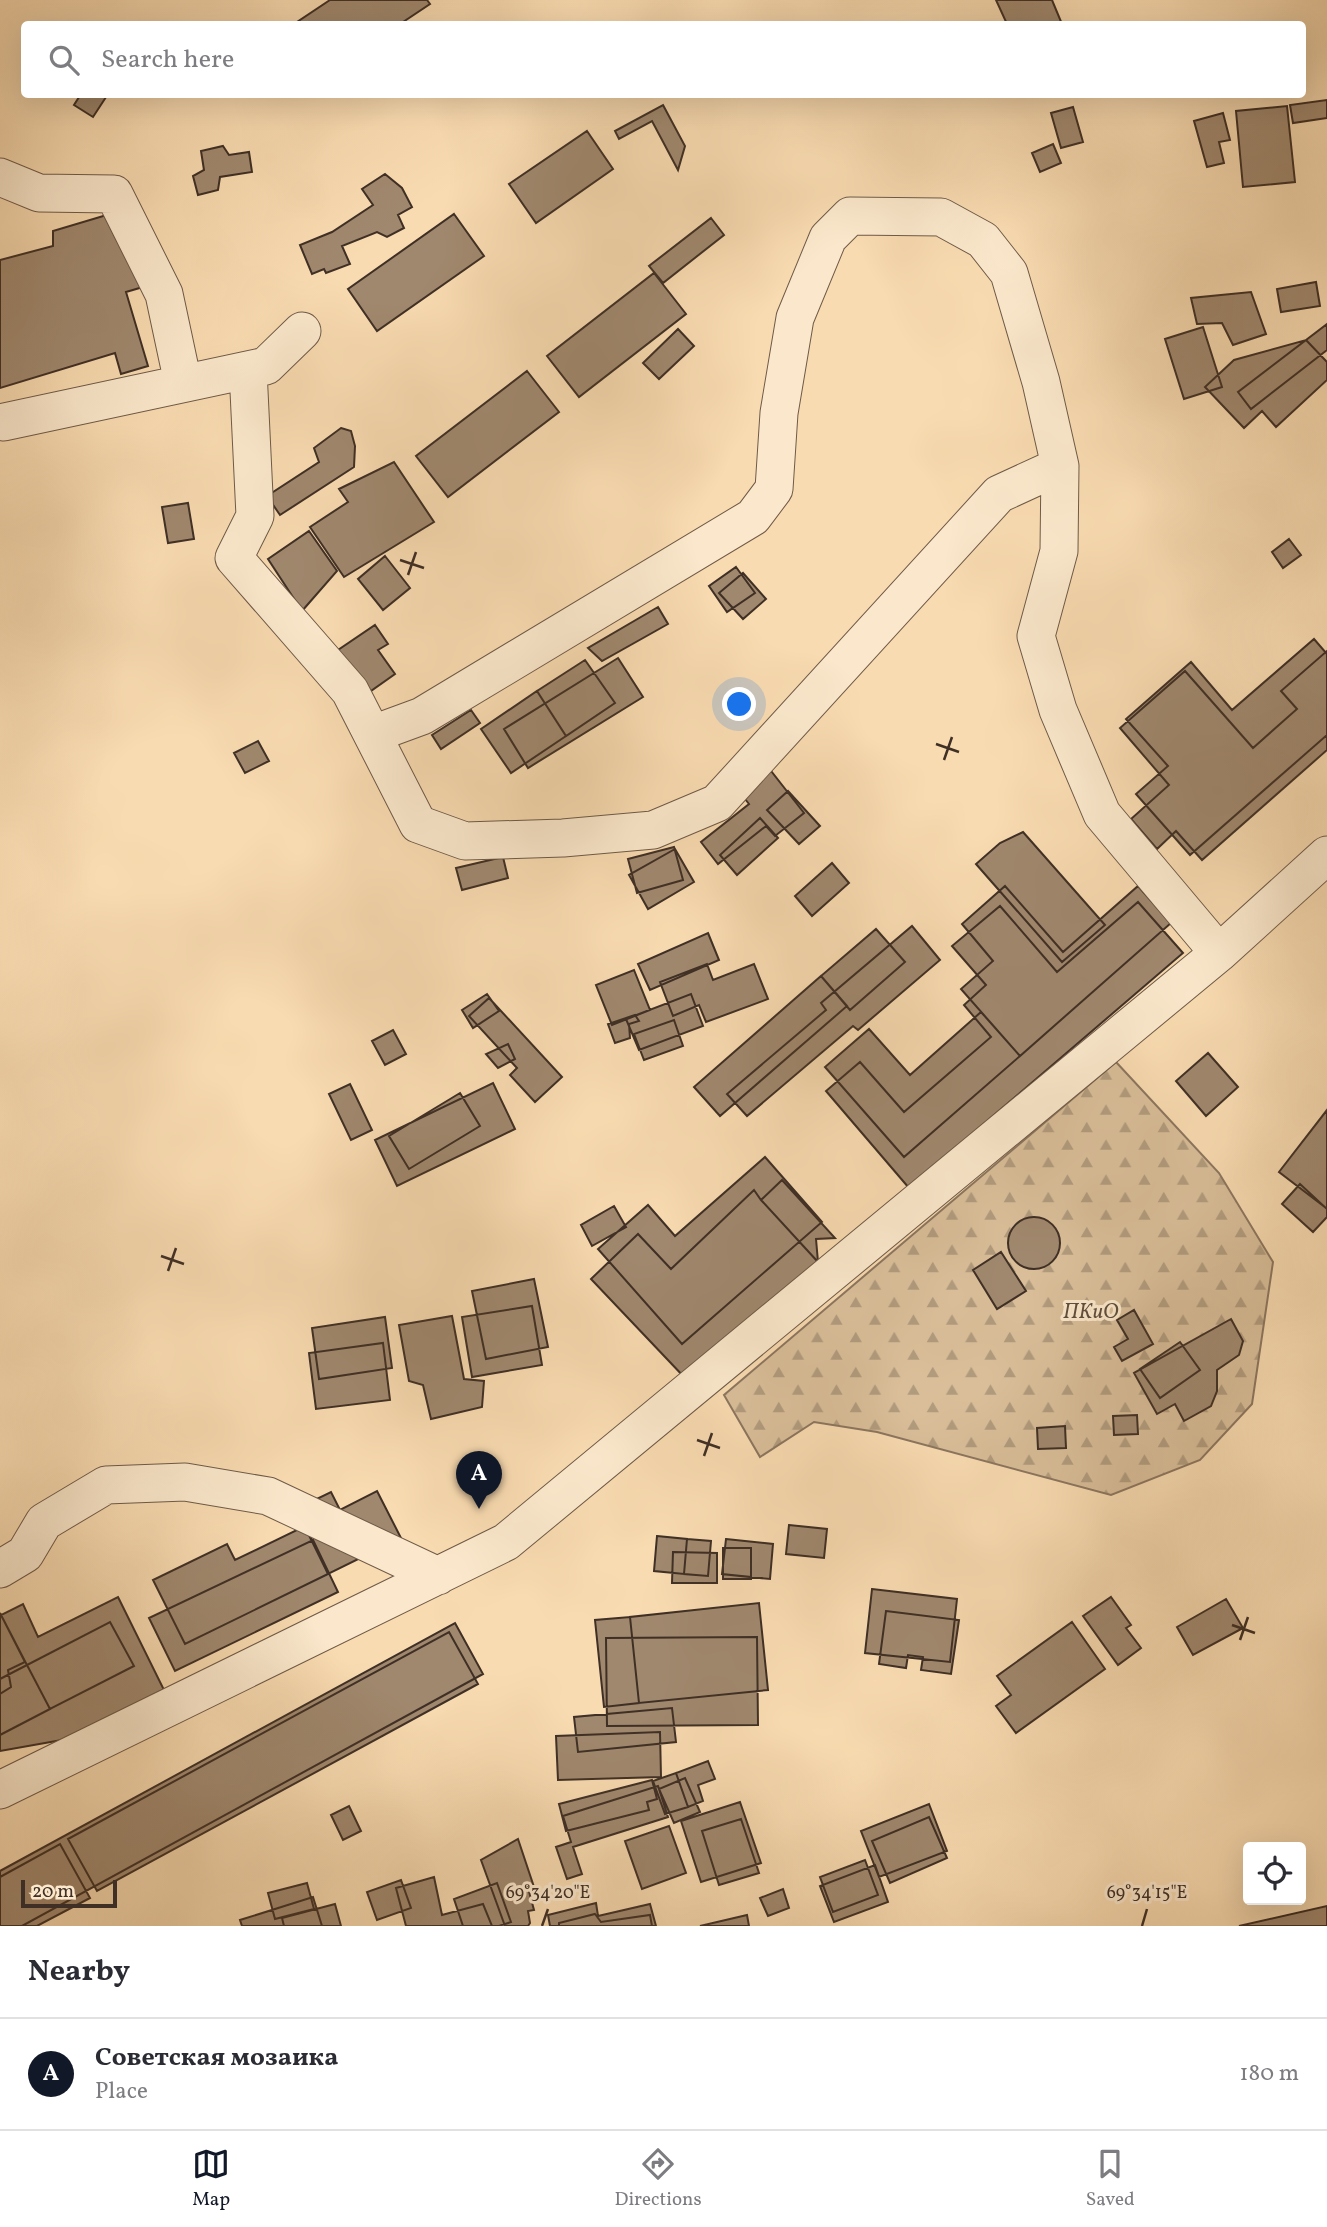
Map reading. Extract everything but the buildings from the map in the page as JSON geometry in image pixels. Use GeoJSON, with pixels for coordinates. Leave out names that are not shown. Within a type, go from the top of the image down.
{"type":"FeatureCollection","features":[{"type":"Feature","properties":{"kind":"street"},"geometry":{"type":"LineString","coordinates":[[0,177],[39,192],[114,194],[164,294],[184,383]]}},
{"type":"Feature","properties":{"kind":"street"},"geometry":{"type":"LineString","coordinates":[[373,734],[422,716],[753,517],[774,489],[779,413],[795,318],[828,238],[850,216],[941,217],[983,240],[1009,273],[1041,382],[1060,466],[1059,551],[1037,636],[1058,710],[1102,814],[1219,953]]}},
{"type":"Feature","properties":{"kind":"street"},"geometry":{"type":"LineString","coordinates":[[4,422],[266,366],[302,331]]}},
{"type":"Feature","properties":{"kind":"street"},"geometry":{"type":"LineString","coordinates":[[248,370],[255,516],[234,558],[350,691],[418,824],[464,841],[563,838],[653,830],[718,803],[999,494],[1060,466]]}},
{"type":"Feature","properties":{"kind":"street"},"geometry":{"type":"LineString","coordinates":[[0,1790],[506,1542],[1219,953],[1327,855]]}},
{"type":"Feature","properties":{"kind":"street"},"geometry":{"type":"LineString","coordinates":[[0,1569],[25,1554],[44,1522],[106,1485],[185,1482],[268,1496],[438,1576]]}},
{"type":"Feature","properties":{"kind":"green space","name":"ПКиО"},"geometry":{"type":"Polygon","coordinates":[[[1116,1062],[1219,1173],[1273,1262],[1252,1404],[1200,1460],[1111,1495],[877,1432],[814,1422],[760,1457],[724,1395],[1116,1062]]]}},
{"type":"Feature","properties":{"kind":"place","name":"Советская мозаика"},"geometry":{"type":"Point","coordinates":[479,1509]}}]}
